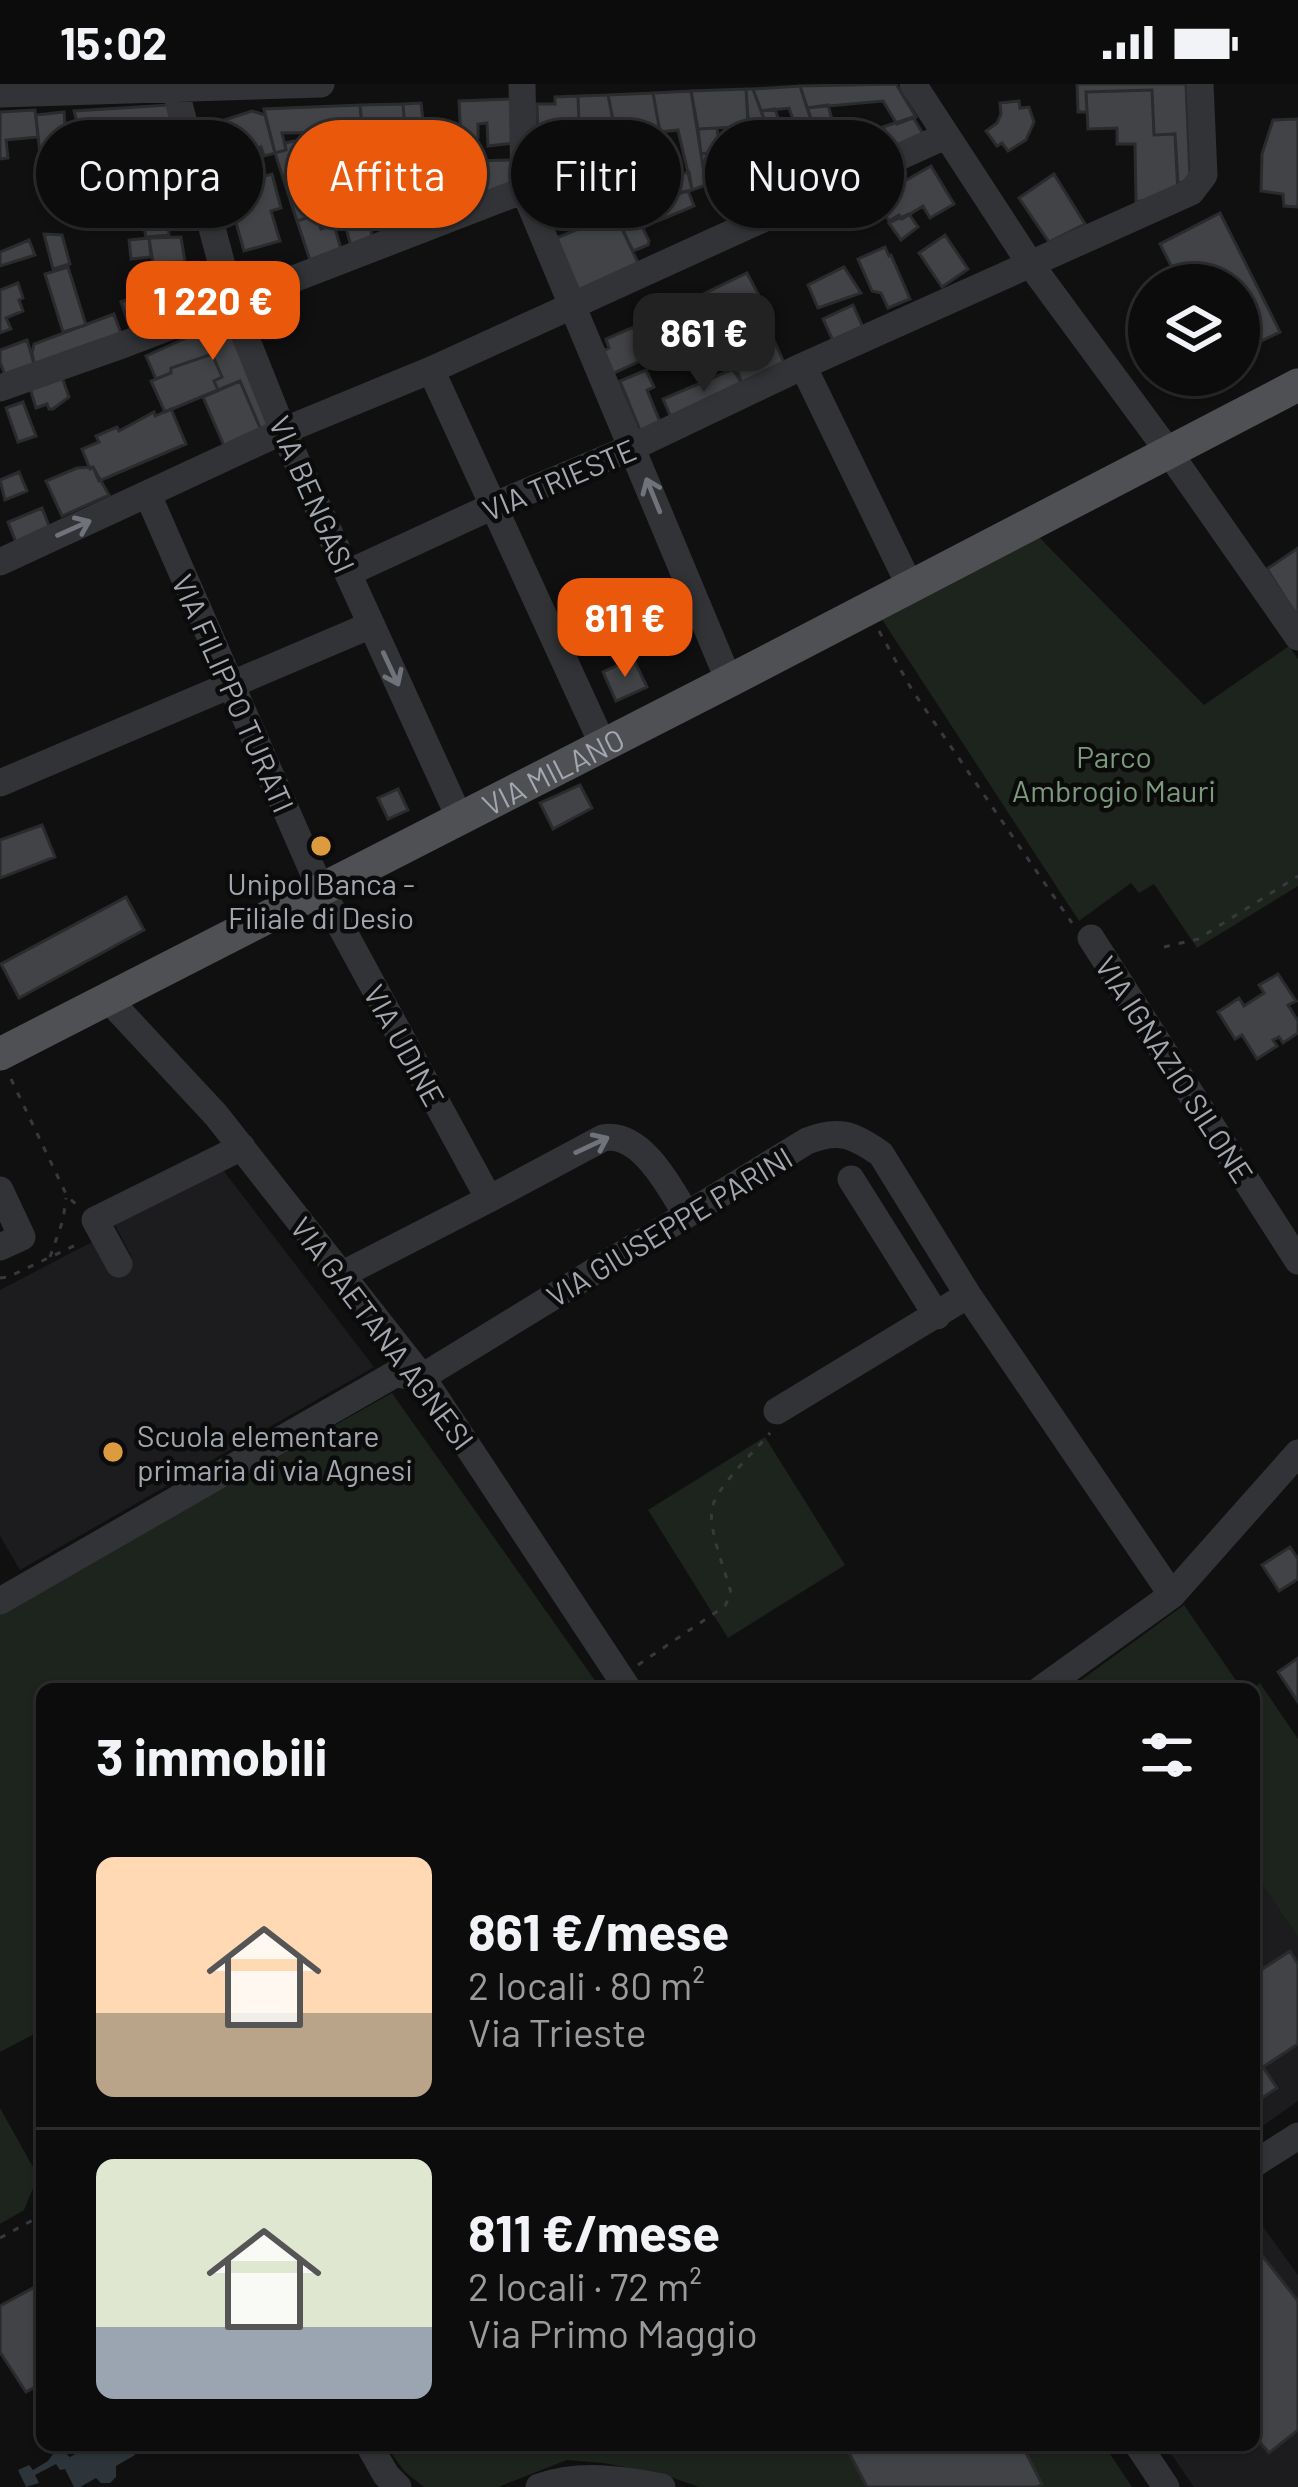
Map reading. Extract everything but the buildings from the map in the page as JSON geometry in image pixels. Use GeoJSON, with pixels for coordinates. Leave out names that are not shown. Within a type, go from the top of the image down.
{"type":"FeatureCollection","features":[{"type":"Feature","properties":{"kind":"main road","name":"VIA MILANO"},"geometry":{"type":"LineString","coordinates":[[5,1065],[108,999],[1298,385]]}},
{"type":"Feature","properties":{"kind":"street"},"geometry":{"type":"LineString","coordinates":[[0,94],[321,84]]}},
{"type":"Feature","properties":{"kind":"street"},"geometry":{"type":"LineString","coordinates":[[522,84],[523,120]]}},
{"type":"Feature","properties":{"kind":"street"},"geometry":{"type":"LineString","coordinates":[[913,84],[1031,265],[1296,630]]}},
{"type":"Feature","properties":{"kind":"street","name":"VIA TRIESTE"},"geometry":{"type":"LineString","coordinates":[[348,573],[1191,192],[1204,175],[1200,84]]}},
{"type":"Feature","properties":{"kind":"street","name":"VIA BENGASI"},"geometry":{"type":"LineString","coordinates":[[175,89],[232,303],[283,431],[460,819]]}},
{"type":"Feature","properties":{"kind":"street"},"geometry":{"type":"LineString","coordinates":[[0,562],[945,136]]}},
{"type":"Feature","properties":{"kind":"street"},"geometry":{"type":"LineString","coordinates":[[1,386],[511,195]]}},
{"type":"Feature","properties":{"kind":"street"},"geometry":{"type":"LineString","coordinates":[[541,228],[729,681]]}},
{"type":"Feature","properties":{"kind":"street"},"geometry":{"type":"LineString","coordinates":[[803,366],[910,586]]}},
{"type":"Feature","properties":{"kind":"street"},"geometry":{"type":"LineString","coordinates":[[430,370],[604,745]]}},
{"type":"Feature","properties":{"kind":"street","name":"VIA FILIPPO TURATI"},"geometry":{"type":"LineString","coordinates":[[148,495],[321,890]]}},
{"type":"Feature","properties":{"kind":"street"},"geometry":{"type":"LineString","coordinates":[[0,783],[371,625]]}},
{"type":"Feature","properties":{"kind":"street","name":"VIA UDINE"},"geometry":{"type":"LineString","coordinates":[[321,890],[489,1199]]}},
{"type":"Feature","properties":{"kind":"street","name":"VIA IGNAZIO SILONE"},"geometry":{"type":"LineString","coordinates":[[1091,938],[1298,1261]]}},
{"type":"Feature","properties":{"kind":"street","name":"VIA GAETANA AGNESI"},"geometry":{"type":"LineString","coordinates":[[108,999],[195,1091],[344,1274],[422,1377],[629,1680]]}},
{"type":"Feature","properties":{"kind":"street","name":"VIA GIUSEPPE PARINI"},"geometry":{"type":"LineString","coordinates":[[1,1597],[395,1374],[422,1377],[825,1134],[862,1140],[881,1154],[968,1295],[1172,1595]]}},
{"type":"Feature","properties":{"kind":"street"},"geometry":{"type":"LineString","coordinates":[[344,1274],[603,1138],[617,1135],[662,1174],[686,1214]]}},
{"type":"Feature","properties":{"kind":"street"},"geometry":{"type":"LineString","coordinates":[[119,1264],[98,1226],[242,1147]]}},
{"type":"Feature","properties":{"kind":"street"},"geometry":{"type":"LineString","coordinates":[[851,1179],[937,1316]]}},
{"type":"Feature","properties":{"kind":"street"},"geometry":{"type":"LineString","coordinates":[[0,1190],[22,1237],[0,1247]]}},
{"type":"Feature","properties":{"kind":"street"},"geometry":{"type":"LineString","coordinates":[[777,1411],[968,1295]]}},
{"type":"Feature","properties":{"kind":"street"},"geometry":{"type":"LineString","coordinates":[[1050,1683],[1172,1595],[1298,1453]]}},
{"type":"Feature","properties":{"kind":"street"},"geometry":{"type":"LineString","coordinates":[[1260,2160],[1298,2136]]}},
{"type":"Feature","properties":{"kind":"street"},"geometry":{"type":"LineString","coordinates":[[372,2451],[398,2487]]}},
{"type":"Feature","properties":{"kind":"street"},"geometry":{"type":"LineString","coordinates":[[1142,2451],[1166,2487]]}},
{"type":"Feature","properties":{"kind":"street"},"geometry":{"type":"LineString","coordinates":[[539,2487],[615,2478],[662,2487]]}},
{"type":"Feature","properties":{"kind":"path"},"geometry":{"type":"LineString","coordinates":[[868,608],[912,690],[1082,938],[1091,938]]}},
{"type":"Feature","properties":{"kind":"path"},"geometry":{"type":"LineString","coordinates":[[1164,947],[1198,939],[1298,876]]}},
{"type":"Feature","properties":{"kind":"path"},"geometry":{"type":"LineString","coordinates":[[0,1278],[50,1257],[98,1226],[67,1196],[5,1065]]}},
{"type":"Feature","properties":{"kind":"path"},"geometry":{"type":"LineString","coordinates":[[50,1257],[67,1196]]}},
{"type":"Feature","properties":{"kind":"path"},"geometry":{"type":"LineString","coordinates":[[629,1680],[725,1606],[731,1593],[712,1508],[731,1477],[779,1423],[777,1411]]}},
{"type":"Feature","properties":{"kind":"path"},"geometry":{"type":"LineString","coordinates":[[0,2238],[36,2218]]}},
{"type":"Feature","properties":{"kind":"shaded area","name":"Scuola elementare primaria di via Agnesi"},"geometry":{"type":"Polygon","coordinates":[[[223,1170],[374,1367],[20,1570],[0,1536],[0,1290],[92,1242],[107,1270],[132,1258],[115,1225],[223,1170]]]}},
{"type":"Feature","properties":{"kind":"shaded area"},"geometry":{"type":"Polygon","coordinates":[[[1260,1882],[1298,1937],[1298,2101],[1260,2128],[1260,1882]]]}},
{"type":"Feature","properties":{"kind":"shaded area"},"geometry":{"type":"Polygon","coordinates":[[[1260,2222],[1298,2275],[1298,2487],[1194,2487],[1169,2451],[1260,2451],[1260,2222]]]}},
{"type":"Feature","properties":{"kind":"shaded area"},"geometry":{"type":"Polygon","coordinates":[[[55,2451],[70,2457],[80,2451],[133,2451],[135,2455],[116,2466],[116,2477],[110,2483],[96,2478],[80,2487],[74,2487],[65,2469],[56,2464],[35,2475],[39,2483],[26,2487],[18,2470],[29,2465],[33,2470],[55,2451]]]}},
{"type":"Feature","properties":{"kind":"green space","name":"Parco Ambrogio Mauri"},"geometry":{"type":"Polygon","coordinates":[[[1038,536],[1204,705],[1289,646],[1298,659],[1298,886],[1197,948],[1154,884],[1139,893],[1131,883],[1079,921],[881,618],[1038,536]]]}},
{"type":"Feature","properties":{"kind":"green space"},"geometry":{"type":"Polygon","coordinates":[[[392,1393],[597,1683],[36,1683],[36,2033],[0,2052],[0,1613],[392,1393]]]}},
{"type":"Feature","properties":{"kind":"green space"},"geometry":{"type":"Polygon","coordinates":[[[765,1437],[845,1565],[728,1638],[648,1510],[765,1437]]]}},
{"type":"Feature","properties":{"kind":"green space"},"geometry":{"type":"Polygon","coordinates":[[[1184,1605],[1238,1683],[1077,1683],[1184,1605]]]}},
{"type":"Feature","properties":{"kind":"green space"},"geometry":{"type":"Polygon","coordinates":[[[1260,1683],[1298,1739],[1298,1937],[1260,1882],[1260,1683]]]}},
{"type":"Feature","properties":{"kind":"green space"},"geometry":{"type":"Polygon","coordinates":[[[0,2108],[36,2172],[36,2181],[24,2210],[0,2224],[0,2108]]]}},
{"type":"Feature","properties":{"kind":"green space"},"geometry":{"type":"Polygon","coordinates":[[[389,2451],[848,2451],[867,2487],[700,2487],[658,2473],[567,2460],[498,2487],[424,2487],[389,2451]]]}},
{"type":"Feature","properties":{"kind":"green space"},"geometry":{"type":"Polygon","coordinates":[[[1025,2451],[1108,2451],[1132,2487],[1037,2487],[1042,2483],[1025,2451]]]}},
{"type":"Feature","properties":{"kind":"place","name":"Unipol Banca - Filiale di Desio"},"geometry":{"type":"Point","coordinates":[321,846]}},
{"type":"Feature","properties":{"kind":"place","name":"Scuola elementare primaria di via Agnesi"},"geometry":{"type":"Point","coordinates":[113,1452]}}]}
